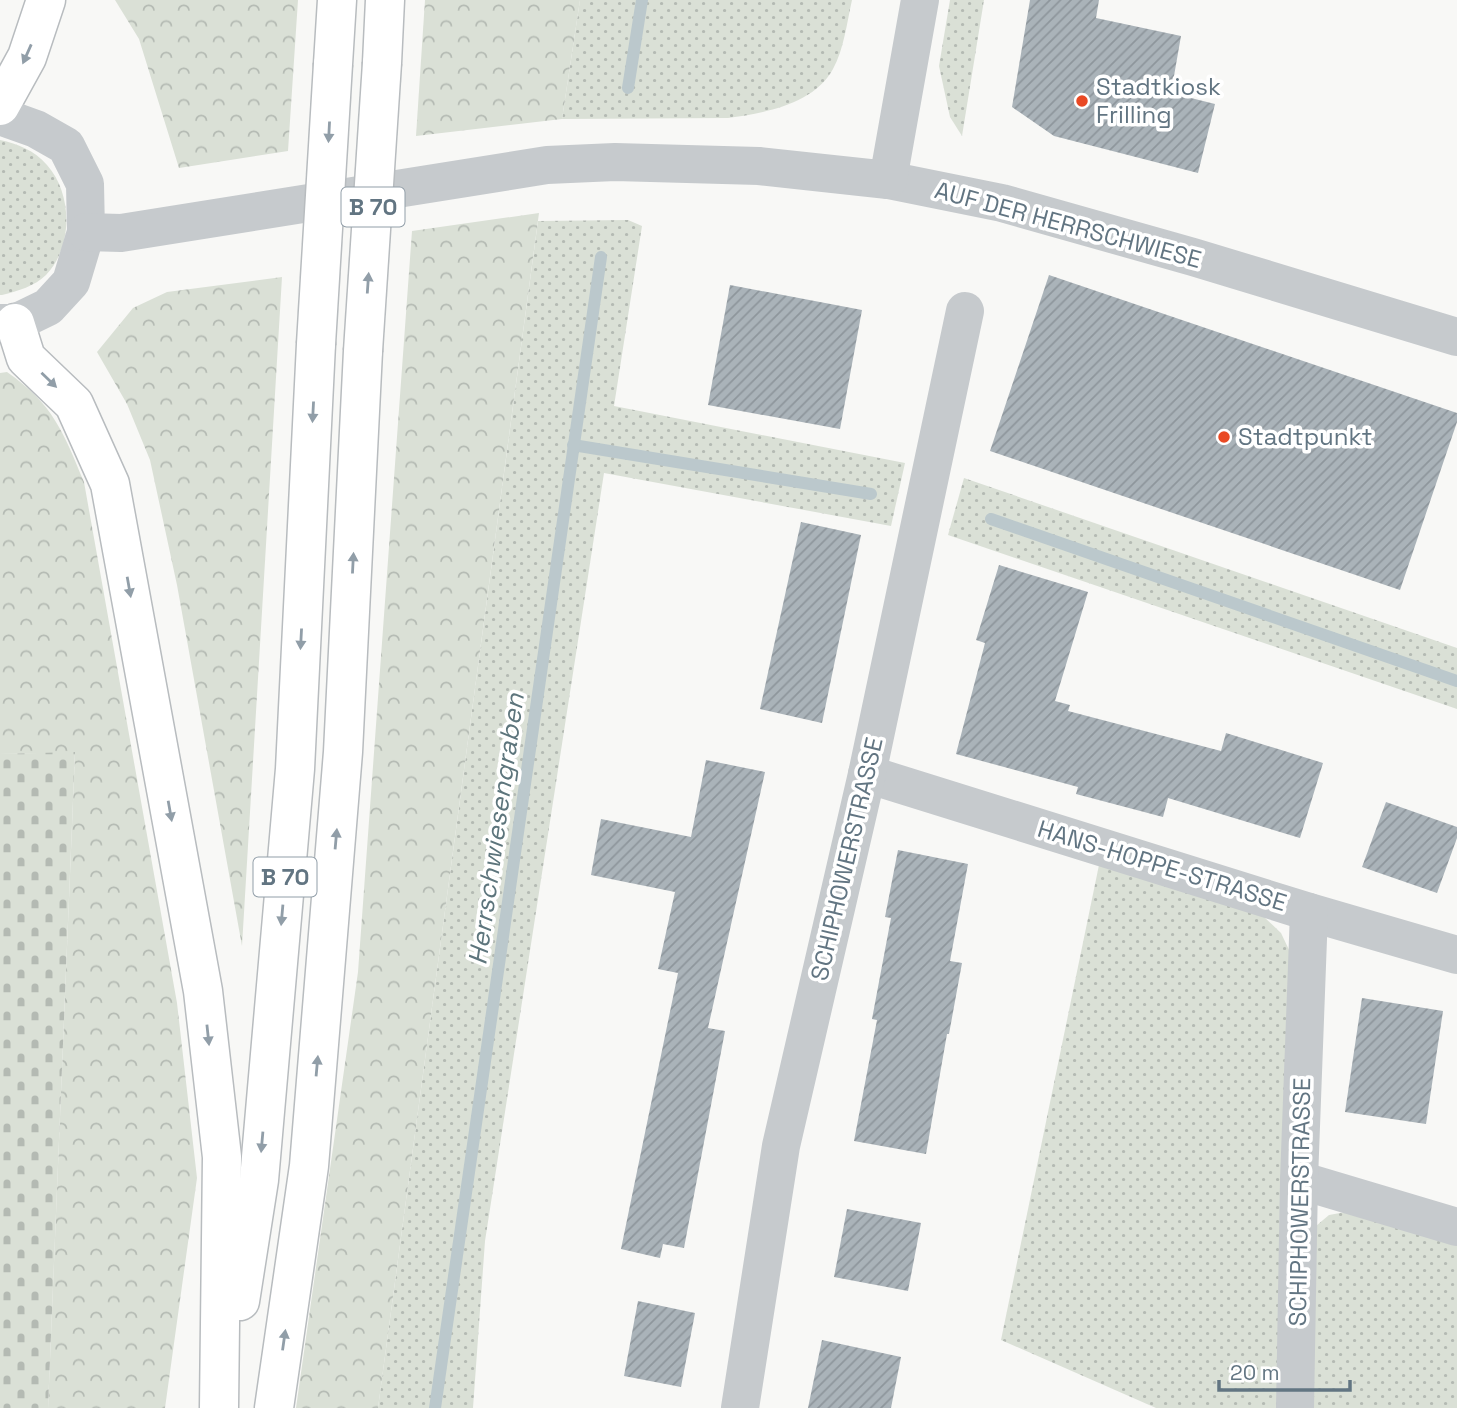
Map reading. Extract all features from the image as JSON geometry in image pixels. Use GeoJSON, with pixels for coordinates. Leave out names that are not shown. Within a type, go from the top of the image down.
{"type":"FeatureCollection","features":[{"type":"Feature","properties":{"kind":"highway"},"geometry":{"type":"LineString","coordinates":[[0,106],[27,57],[46,0]]}},
{"type":"Feature","properties":{"kind":"highway","name":"B 70"},"geometry":{"type":"LineString","coordinates":[[221,1408],[258,1180],[293,783],[337,0]]}},
{"type":"Feature","properties":{"kind":"highway","name":"B 70"},"geometry":{"type":"LineString","coordinates":[[274,1408],[311,1138],[343,752],[363,351],[386,0]]}},
{"type":"Feature","properties":{"kind":"highway"},"geometry":{"type":"LineString","coordinates":[[8,323],[26,358],[74,404],[110,484],[203,991],[222,1157],[221,1408]]}},
{"type":"Feature","properties":{"kind":"street"},"geometry":{"type":"LineString","coordinates":[[888,180],[920,0]]}},
{"type":"Feature","properties":{"kind":"street"},"geometry":{"type":"LineString","coordinates":[[0,116],[36,129],[66,146],[85,184],[86,232],[71,282],[48,307],[8,323]]}},
{"type":"Feature","properties":{"kind":"street","name":"AUF DER HERRSCHWIESE"},"geometry":{"type":"LineString","coordinates":[[86,232],[121,233],[547,165],[653,162],[759,166],[888,180],[1015,206],[1457,337]]}},
{"type":"Feature","properties":{"kind":"street","name":"SCHIPHOWERSTRASSE"},"geometry":{"type":"LineString","coordinates":[[740,1408],[781,1146],[867,774],[965,311]]}},
{"type":"Feature","properties":{"kind":"street","name":"HANS-HOPPE-STRASSE"},"geometry":{"type":"LineString","coordinates":[[867,774],[1309,912],[1457,955]]}},
{"type":"Feature","properties":{"kind":"street","name":"SCHIPHOWERSTRASSE"},"geometry":{"type":"LineString","coordinates":[[1295,1408],[1299,1180],[1309,912]]}},
{"type":"Feature","properties":{"kind":"street"},"geometry":{"type":"LineString","coordinates":[[1299,1180],[1457,1227]]}},
{"type":"Feature","properties":{"kind":"green space"},"geometry":{"type":"Polygon","coordinates":[[[115,0],[298,0],[288,151],[179,168],[139,39],[115,0]]]}},
{"type":"Feature","properties":{"kind":"green space"},"geometry":{"type":"Polygon","coordinates":[[[425,0],[580,0],[562,119],[416,136],[425,0]]]}},
{"type":"Feature","properties":{"kind":"green space"},"geometry":{"type":"Polygon","coordinates":[[[580,0],[852,0],[843,44],[833,69],[814,91],[787,105],[728,118],[562,119],[580,0]]]}},
{"type":"Feature","properties":{"kind":"green space"},"geometry":{"type":"Polygon","coordinates":[[[950,0],[984,0],[962,136],[950,117],[939,66],[950,0]]]}},
{"type":"Feature","properties":{"kind":"green space"},"geometry":{"type":"Polygon","coordinates":[[[0,140],[25,148],[47,165],[62,190],[66,220],[61,250],[46,275],[20,290],[2,295],[0,295],[0,140]]]}},
{"type":"Feature","properties":{"kind":"green space"},"geometry":{"type":"Polygon","coordinates":[[[539,213],[378,1408],[296,1408],[358,972],[412,231],[539,213]]]}},
{"type":"Feature","properties":{"kind":"green space"},"geometry":{"type":"Polygon","coordinates":[[[628,220],[642,226],[614,406],[905,463],[891,526],[604,473],[485,1241],[473,1408],[378,1408],[538,221],[628,220]]]}},
{"type":"Feature","properties":{"kind":"green space"},"geometry":{"type":"Polygon","coordinates":[[[282,277],[242,946],[177,585],[150,460],[127,404],[97,352],[133,308],[167,292],[282,277]]]}},
{"type":"Feature","properties":{"kind":"green space"},"geometry":{"type":"Polygon","coordinates":[[[7,372],[46,408],[63,434],[84,482],[177,1003],[197,1178],[165,1408],[48,1408],[75,753],[0,754],[0,373],[7,372]]]}},
{"type":"Feature","properties":{"kind":"green space"},"geometry":{"type":"Polygon","coordinates":[[[964,478],[1457,648],[1457,709],[948,535],[964,478]]]}},
{"type":"Feature","properties":{"kind":"green space"},"geometry":{"type":"Polygon","coordinates":[[[75,752],[48,1408],[0,1408],[0,754],[75,752]]]}},
{"type":"Feature","properties":{"kind":"green space"},"geometry":{"type":"Polygon","coordinates":[[[1099,865],[1263,916],[1281,933],[1290,952],[1278,1408],[1156,1408],[1001,1340],[1099,865]]]}},
{"type":"Feature","properties":{"kind":"green space"},"geometry":{"type":"Polygon","coordinates":[[[1351,1211],[1457,1238],[1457,1408],[1308,1408],[1316,1226],[1329,1215],[1351,1211]]]}},
{"type":"Feature","properties":{"kind":"building"},"geometry":{"type":"Polygon","coordinates":[[[1030,0],[1099,0],[1096,18],[1181,36],[1171,93],[1215,104],[1198,173],[1054,136],[1012,107],[1030,0]]]}},
{"type":"Feature","properties":{"kind":"building","name":"Stadtpunkt"},"geometry":{"type":"Polygon","coordinates":[[[1049,275],[1457,413],[1457,422],[1400,590],[990,451],[1049,275]]]}},
{"type":"Feature","properties":{"kind":"building"},"geometry":{"type":"Polygon","coordinates":[[[730,285],[862,310],[840,429],[708,405],[730,285]]]}},
{"type":"Feature","properties":{"kind":"building"},"geometry":{"type":"Polygon","coordinates":[[[801,522],[861,535],[822,723],[760,709],[801,522]]]}},
{"type":"Feature","properties":{"kind":"building"},"geometry":{"type":"Polygon","coordinates":[[[999,565],[1088,592],[1055,701],[1070,705],[1068,711],[1221,751],[1226,733],[1323,763],[1300,838],[1168,798],[1163,817],[1076,794],[1078,787],[956,754],[985,643],[976,640],[999,565]]]}},
{"type":"Feature","properties":{"kind":"building"},"geometry":{"type":"Polygon","coordinates":[[[706,760],[765,772],[708,1028],[725,1031],[684,1248],[663,1244],[660,1258],[621,1249],[678,973],[658,969],[675,892],[591,875],[601,819],[691,837],[706,760]]]}},
{"type":"Feature","properties":{"kind":"building"},"geometry":{"type":"Polygon","coordinates":[[[1386,802],[1457,827],[1457,838],[1437,893],[1362,867],[1386,802]]]}},
{"type":"Feature","properties":{"kind":"building"},"geometry":{"type":"Polygon","coordinates":[[[898,850],[968,864],[950,961],[962,963],[926,1154],[854,1141],[877,1020],[872,1019],[891,918],[885,917],[898,850]]]}},
{"type":"Feature","properties":{"kind":"building"},"geometry":{"type":"Polygon","coordinates":[[[1362,998],[1443,1011],[1426,1124],[1345,1112],[1362,998]]]}},
{"type":"Feature","properties":{"kind":"building"},"geometry":{"type":"Polygon","coordinates":[[[847,1209],[921,1223],[908,1291],[834,1277],[847,1209]]]}},
{"type":"Feature","properties":{"kind":"building"},"geometry":{"type":"Polygon","coordinates":[[[638,1301],[695,1313],[681,1387],[624,1376],[638,1301]]]}},
{"type":"Feature","properties":{"kind":"building"},"geometry":{"type":"Polygon","coordinates":[[[822,1340],[901,1357],[891,1408],[808,1408],[822,1340]]]}},
{"type":"Feature","properties":{"kind":"waterway"},"geometry":{"type":"LineString","coordinates":[[628,88],[642,0]]}},
{"type":"Feature","properties":{"kind":"waterway","name":"Herrschwiesengraben"},"geometry":{"type":"LineString","coordinates":[[435,1408],[601,257]]}},
{"type":"Feature","properties":{"kind":"waterway"},"geometry":{"type":"LineString","coordinates":[[573,445],[871,494]]}},
{"type":"Feature","properties":{"kind":"waterway"},"geometry":{"type":"LineString","coordinates":[[991,519],[1457,681]]}},
{"type":"Feature","properties":{"kind":"place","name":"Stadtkiosk Frilling"},"geometry":{"type":"Point","coordinates":[1082,101]}},
{"type":"Feature","properties":{"kind":"place","name":"Stadtpunkt"},"geometry":{"type":"Point","coordinates":[1224,437]}}]}
